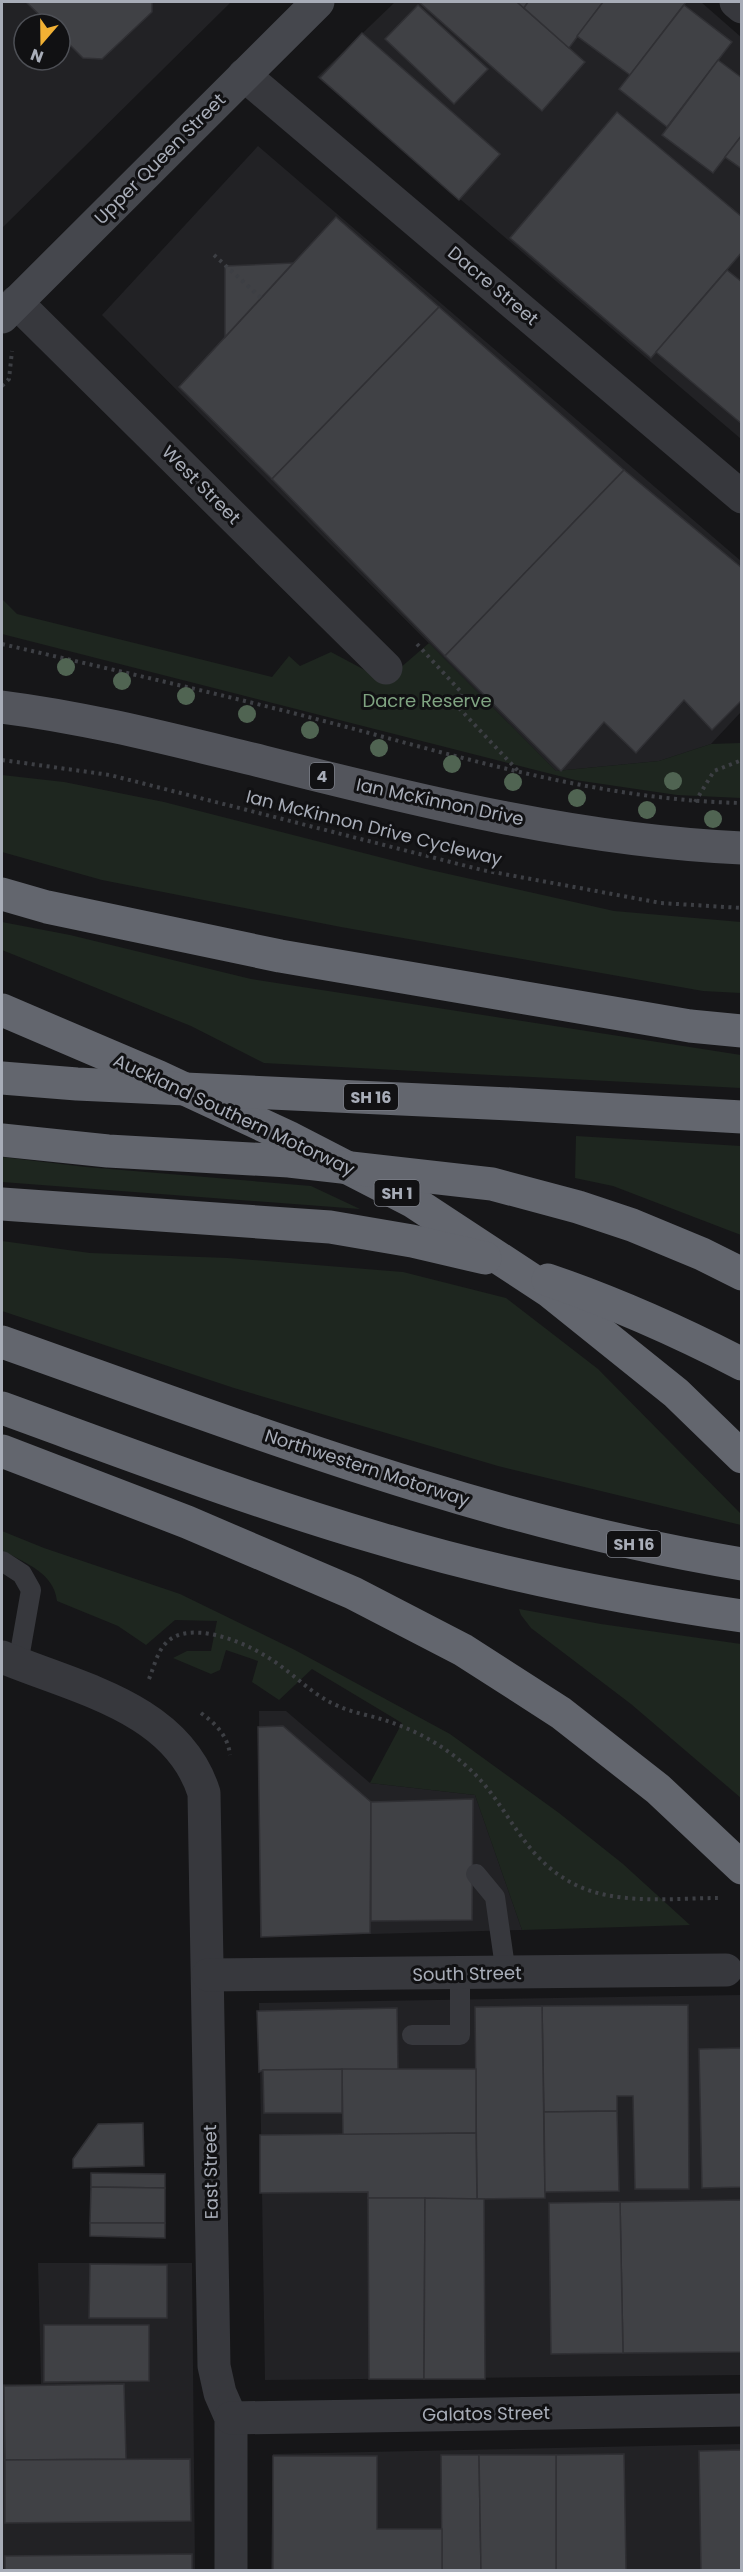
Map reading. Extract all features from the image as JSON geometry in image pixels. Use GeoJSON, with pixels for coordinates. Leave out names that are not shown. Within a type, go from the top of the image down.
{"type":"FeatureCollection","features":[{"type":"Feature","properties":{"kind":"highway"},"geometry":{"type":"LineString","coordinates":[[2,894],[47,907],[280,956],[690,1026],[741,1031]]}},
{"type":"Feature","properties":{"kind":"highway","name":"Auckland Southern Motorway"},"geometry":{"type":"LineString","coordinates":[[2,1010],[159,1077],[255,1122],[412,1201],[549,1291],[676,1393],[741,1457]]}},
{"type":"Feature","properties":{"kind":"highway","name":"SH 16"},"geometry":{"type":"LineString","coordinates":[[2,1078],[77,1084],[499,1103],[741,1117]]}},
{"type":"Feature","properties":{"kind":"highway"},"geometry":{"type":"LineString","coordinates":[[2,1140],[108,1151],[289,1161],[492,1184],[578,1207],[632,1225],[702,1254],[741,1274]]}},
{"type":"Feature","properties":{"kind":"highway"},"geometry":{"type":"LineString","coordinates":[[2,1203],[330,1227],[412,1241],[478,1256],[612,1302],[681,1333],[741,1364]]}},
{"type":"Feature","properties":{"kind":"highway","name":"Northwestern Motorway"},"geometry":{"type":"LineString","coordinates":[[2,1342],[345,1463],[446,1496],[527,1519],[662,1550],[741,1564]]}},
{"type":"Feature","properties":{"kind":"highway"},"geometry":{"type":"LineString","coordinates":[[2,1407],[220,1487],[379,1539],[525,1576],[623,1597],[741,1616]]}},
{"type":"Feature","properties":{"kind":"highway"},"geometry":{"type":"LineString","coordinates":[[2,1452],[187,1522],[343,1589],[463,1650],[570,1720],[658,1789],[741,1868]]}},
{"type":"Feature","properties":{"kind":"main road","name":"Upper Queen Street"},"geometry":{"type":"LineString","coordinates":[[9,310],[318,2]]}},
{"type":"Feature","properties":{"kind":"main road","name":"Ian McKinnon Drive"},"geometry":{"type":"LineString","coordinates":[[2,707],[166,737],[265,763],[518,820],[645,839],[741,848]]}},
{"type":"Feature","properties":{"kind":"street"},"geometry":{"type":"LineString","coordinates":[[735,2],[741,7]]}},
{"type":"Feature","properties":{"kind":"street","name":"Dacre Street"},"geometry":{"type":"LineString","coordinates":[[244,75],[741,497]]}},
{"type":"Feature","properties":{"kind":"street","name":"West Street"},"geometry":{"type":"LineString","coordinates":[[9,310],[386,668]]}},
{"type":"Feature","properties":{"kind":"street","name":"East Street"},"geometry":{"type":"LineString","coordinates":[[10,1660],[138,1712],[164,1731],[183,1751],[198,1772],[204,1793],[207,1822],[214,2366],[220,2394],[231,2418],[231,2571]]}},
{"type":"Feature","properties":{"kind":"street","name":"South Street"},"geometry":{"type":"LineString","coordinates":[[208,1976],[460,1975],[726,1970]]}},
{"type":"Feature","properties":{"kind":"street","name":"Galatos Street"},"geometry":{"type":"LineString","coordinates":[[231,2418],[741,2410]]}},
{"type":"Feature","properties":{"kind":"lane"},"geometry":{"type":"LineString","coordinates":[[2,1561],[22,1574],[32,1590],[10,1660]]}},
{"type":"Feature","properties":{"kind":"lane"},"geometry":{"type":"LineString","coordinates":[[476,1874],[495,1897],[506,1974]]}},
{"type":"Feature","properties":{"kind":"lane"},"geometry":{"type":"LineString","coordinates":[[412,2035],[460,2035],[460,1975]]}},
{"type":"Feature","properties":{"kind":"path"},"geometry":{"type":"LineString","coordinates":[[214,255],[261,298]]}},
{"type":"Feature","properties":{"kind":"path"},"geometry":{"type":"LineString","coordinates":[[2,644],[305,716],[519,773],[602,790],[695,802],[741,803]]}},
{"type":"Feature","properties":{"kind":"path"},"geometry":{"type":"LineString","coordinates":[[417,644],[462,693],[458,707],[519,773]]}},
{"type":"Feature","properties":{"kind":"path","name":"Ian McKinnon Drive Cycleway"},"geometry":{"type":"LineString","coordinates":[[2,760],[110,775],[482,870],[661,903],[741,909]]}},
{"type":"Feature","properties":{"kind":"path"},"geometry":{"type":"LineString","coordinates":[[695,802],[714,771],[741,760]]}},
{"type":"Feature","properties":{"kind":"path"},"geometry":{"type":"LineString","coordinates":[[148,1683],[168,1641],[184,1633],[211,1634],[233,1640],[258,1651],[286,1670],[309,1690],[338,1706],[408,1729],[449,1752],[485,1784],[524,1842],[539,1859],[574,1884],[616,1896],[730,1898]]}},
{"type":"Feature","properties":{"kind":"shaded area"},"geometry":{"type":"Polygon","coordinates":[[[2,2],[231,2],[2,228],[2,2]]]}},
{"type":"Feature","properties":{"kind":"shaded area"},"geometry":{"type":"Polygon","coordinates":[[[395,2],[701,2],[741,37],[741,439],[317,77],[395,2]]]}},
{"type":"Feature","properties":{"kind":"shaded area"},"geometry":{"type":"Polygon","coordinates":[[[258,146],[741,561],[741,712],[711,744],[659,761],[556,771],[102,315],[258,146]]]}},
{"type":"Feature","properties":{"kind":"shaded area"},"geometry":{"type":"Polygon","coordinates":[[[259,1711],[286,1711],[370,1783],[475,1795],[522,1930],[260,1937],[259,1711]]]}},
{"type":"Feature","properties":{"kind":"shaded area"},"geometry":{"type":"Polygon","coordinates":[[[741,1995],[741,2375],[265,2380],[259,2003],[741,1995]]]}},
{"type":"Feature","properties":{"kind":"shaded area"},"geometry":{"type":"Polygon","coordinates":[[[38,2263],[192,2263],[195,2570],[2,2570],[2,2384],[41,2384],[38,2263]]]}},
{"type":"Feature","properties":{"kind":"shaded area"},"geometry":{"type":"Polygon","coordinates":[[[741,2444],[741,2570],[271,2570],[273,2454],[741,2444]]]}},
{"type":"Feature","properties":{"kind":"green space","name":"Dacre Reserve"},"geometry":{"type":"Polygon","coordinates":[[[2,599],[17,614],[272,677],[289,656],[300,666],[331,652],[374,675],[392,675],[429,643],[556,771],[659,761],[711,744],[740,743],[742,744],[741,798],[677,795],[575,780],[2,634],[2,599]]]}},
{"type":"Feature","properties":{"kind":"green space"},"geometry":{"type":"Polygon","coordinates":[[[2,775],[64,782],[164,802],[426,869],[614,911],[741,922],[741,993],[703,991],[341,927],[102,880],[2,852],[2,775]]]}},
{"type":"Feature","properties":{"kind":"green space"},"geometry":{"type":"Polygon","coordinates":[[[2,922],[70,935],[251,979],[741,1055],[741,1088],[264,1063],[191,1026],[2,950],[2,922]]]}},
{"type":"Feature","properties":{"kind":"green space"},"geometry":{"type":"Polygon","coordinates":[[[576,1136],[741,1146],[741,1235],[613,1186],[575,1178],[576,1136]]]}},
{"type":"Feature","properties":{"kind":"green space"},"geometry":{"type":"Polygon","coordinates":[[[2,1157],[86,1167],[311,1186],[360,1209],[2,1182],[2,1157]]]}},
{"type":"Feature","properties":{"kind":"green space"},"geometry":{"type":"Polygon","coordinates":[[[2,1241],[90,1253],[228,1258],[403,1272],[506,1298],[598,1369],[741,1514],[741,1525],[498,1466],[234,1388],[2,1311],[2,1241]]]}},
{"type":"Feature","properties":{"kind":"green space"},"geometry":{"type":"Polygon","coordinates":[[[2,1531],[44,1548],[180,1594],[295,1650],[450,1734],[559,1813],[623,1864],[690,1925],[522,1930],[475,1795],[370,1783],[402,1723],[312,1669],[279,1700],[252,1682],[258,1661],[226,1650],[220,1670],[211,1674],[173,1658],[187,1651],[211,1651],[217,1621],[175,1620],[146,1645],[118,1626],[57,1601],[55,1591],[44,1576],[2,1550],[2,1531]]]}},
{"type":"Feature","properties":{"kind":"green space"},"geometry":{"type":"Polygon","coordinates":[[[519,1609],[601,1624],[741,1644],[741,1798],[631,1704],[531,1628],[519,1609]]]}},
{"type":"Feature","properties":{"kind":"building"},"geometry":{"type":"Polygon","coordinates":[[[26,2],[152,2],[152,12],[102,59],[83,58],[72,47],[72,12],[36,12],[26,2]]]}},
{"type":"Feature","properties":{"kind":"building"},"geometry":{"type":"Polygon","coordinates":[[[419,2],[517,2],[585,62],[542,111],[419,2]]]}},
{"type":"Feature","properties":{"kind":"building"},"geometry":{"type":"Polygon","coordinates":[[[517,2],[528,2],[524,8],[517,2]]]}},
{"type":"Feature","properties":{"kind":"building"},"geometry":{"type":"Polygon","coordinates":[[[528,2],[603,2],[569,48],[524,8],[528,2]]]}},
{"type":"Feature","properties":{"kind":"building"},"geometry":{"type":"Polygon","coordinates":[[[603,2],[686,2],[630,75],[577,36],[603,2]]]}},
{"type":"Feature","properties":{"kind":"building"},"geometry":{"type":"Polygon","coordinates":[[[418,5],[488,69],[454,104],[385,39],[418,5]]]}},
{"type":"Feature","properties":{"kind":"building"},"geometry":{"type":"Polygon","coordinates":[[[684,5],[732,42],[667,127],[619,89],[684,5]]]}},
{"type":"Feature","properties":{"kind":"building"},"geometry":{"type":"Polygon","coordinates":[[[362,33],[500,154],[459,200],[320,78],[362,33]]]}},
{"type":"Feature","properties":{"kind":"building"},"geometry":{"type":"Polygon","coordinates":[[[718,60],[742,78],[742,135],[713,173],[662,135],[718,60]]]}},
{"type":"Feature","properties":{"kind":"building"},"geometry":{"type":"Polygon","coordinates":[[[617,112],[742,217],[742,252],[651,358],[510,238],[617,112]]]}},
{"type":"Feature","properties":{"kind":"building"},"geometry":{"type":"Polygon","coordinates":[[[742,135],[742,169],[725,157],[742,135]]]}},
{"type":"Feature","properties":{"kind":"building"},"geometry":{"type":"Polygon","coordinates":[[[336,217],[439,307],[272,479],[179,387],[336,217]]]}},
{"type":"Feature","properties":{"kind":"building"},"geometry":{"type":"Polygon","coordinates":[[[293,263],[261,298],[225,337],[225,266],[293,263]]]}},
{"type":"Feature","properties":{"kind":"building"},"geometry":{"type":"Polygon","coordinates":[[[727,270],[742,282],[742,424],[656,352],[727,270]]]}},
{"type":"Feature","properties":{"kind":"building"},"geometry":{"type":"Polygon","coordinates":[[[439,307],[624,470],[445,656],[272,479],[439,307]]]}},
{"type":"Feature","properties":{"kind":"building"},"geometry":{"type":"Polygon","coordinates":[[[624,470],[742,568],[742,700],[712,730],[684,700],[636,753],[604,722],[561,771],[445,656],[624,470]]]}},
{"type":"Feature","properties":{"kind":"building"},"geometry":{"type":"Polygon","coordinates":[[[283,1726],[371,1802],[370,1933],[261,1937],[258,1727],[283,1726]]]}},
{"type":"Feature","properties":{"kind":"building"},"geometry":{"type":"Polygon","coordinates":[[[473,1799],[472,1920],[371,1921],[371,1802],[473,1799]]]}},
{"type":"Feature","properties":{"kind":"building"},"geometry":{"type":"Polygon","coordinates":[[[688,2005],[689,2189],[635,2189],[633,2096],[617,2096],[617,2111],[544,2112],[542,2006],[688,2005]]]}},
{"type":"Feature","properties":{"kind":"building"},"geometry":{"type":"Polygon","coordinates":[[[542,2006],[545,2198],[477,2199],[475,2007],[542,2006]]]}},
{"type":"Feature","properties":{"kind":"building"},"geometry":{"type":"Polygon","coordinates":[[[397,2008],[398,2070],[263,2070],[259,2072],[257,2011],[397,2008]]]}},
{"type":"Feature","properties":{"kind":"building"},"geometry":{"type":"Polygon","coordinates":[[[742,2048],[742,2187],[702,2188],[699,2049],[742,2048]]]}},
{"type":"Feature","properties":{"kind":"building"},"geometry":{"type":"Polygon","coordinates":[[[342,2069],[476,2069],[476,2133],[343,2135],[342,2069]]]}},
{"type":"Feature","properties":{"kind":"building"},"geometry":{"type":"Polygon","coordinates":[[[342,2069],[342,2113],[264,2113],[263,2070],[342,2069]]]}},
{"type":"Feature","properties":{"kind":"building"},"geometry":{"type":"Polygon","coordinates":[[[617,2111],[619,2191],[545,2192],[544,2112],[617,2111]]]}},
{"type":"Feature","properties":{"kind":"building"},"geometry":{"type":"Polygon","coordinates":[[[143,2123],[144,2166],[73,2168],[73,2159],[98,2124],[143,2123]]]}},
{"type":"Feature","properties":{"kind":"building"},"geometry":{"type":"Polygon","coordinates":[[[476,2133],[477,2199],[368,2198],[368,2192],[260,2193],[260,2135],[476,2133]]]}},
{"type":"Feature","properties":{"kind":"building"},"geometry":{"type":"Polygon","coordinates":[[[91,2173],[165,2174],[165,2188],[91,2187],[91,2173]]]}},
{"type":"Feature","properties":{"kind":"building"},"geometry":{"type":"Polygon","coordinates":[[[91,2187],[165,2188],[165,2223],[90,2223],[91,2187]]]}},
{"type":"Feature","properties":{"kind":"building"},"geometry":{"type":"Polygon","coordinates":[[[368,2198],[425,2198],[424,2379],[369,2379],[368,2198]]]}},
{"type":"Feature","properties":{"kind":"building"},"geometry":{"type":"Polygon","coordinates":[[[425,2198],[484,2199],[485,2379],[424,2379],[425,2198]]]}},
{"type":"Feature","properties":{"kind":"building"},"geometry":{"type":"Polygon","coordinates":[[[742,2200],[742,2352],[623,2353],[620,2202],[742,2200]]]}},
{"type":"Feature","properties":{"kind":"building"},"geometry":{"type":"Polygon","coordinates":[[[620,2202],[623,2353],[551,2354],[549,2203],[620,2202]]]}},
{"type":"Feature","properties":{"kind":"building"},"geometry":{"type":"Polygon","coordinates":[[[90,2223],[165,2223],[165,2238],[90,2236],[90,2223]]]}},
{"type":"Feature","properties":{"kind":"building"},"geometry":{"type":"Polygon","coordinates":[[[90,2264],[167,2265],[167,2318],[89,2318],[90,2264]]]}},
{"type":"Feature","properties":{"kind":"building"},"geometry":{"type":"Polygon","coordinates":[[[44,2325],[149,2325],[149,2381],[44,2382],[44,2325]]]}},
{"type":"Feature","properties":{"kind":"building"},"geometry":{"type":"Polygon","coordinates":[[[124,2384],[126,2459],[5,2460],[4,2386],[124,2384]]]}},
{"type":"Feature","properties":{"kind":"building"},"geometry":{"type":"Polygon","coordinates":[[[742,2450],[742,2570],[701,2570],[699,2451],[742,2450]]]}},
{"type":"Feature","properties":{"kind":"building"},"geometry":{"type":"Polygon","coordinates":[[[624,2454],[626,2570],[556,2570],[556,2455],[624,2454]]]}},
{"type":"Feature","properties":{"kind":"building"},"geometry":{"type":"Polygon","coordinates":[[[441,2455],[479,2455],[481,2570],[442,2570],[441,2455]]]}},
{"type":"Feature","properties":{"kind":"building"},"geometry":{"type":"Polygon","coordinates":[[[479,2455],[556,2455],[556,2570],[481,2570],[479,2455]]]}},
{"type":"Feature","properties":{"kind":"building"},"geometry":{"type":"Polygon","coordinates":[[[273,2456],[377,2456],[377,2529],[442,2529],[442,2570],[273,2570],[273,2456]]]}},
{"type":"Feature","properties":{"kind":"building"},"geometry":{"type":"Polygon","coordinates":[[[190,2459],[191,2521],[5,2523],[5,2460],[190,2459]]]}},
{"type":"Feature","properties":{"kind":"building"},"geometry":{"type":"Polygon","coordinates":[[[192,2554],[192,2570],[5,2570],[5,2556],[192,2554]]]}}]}
